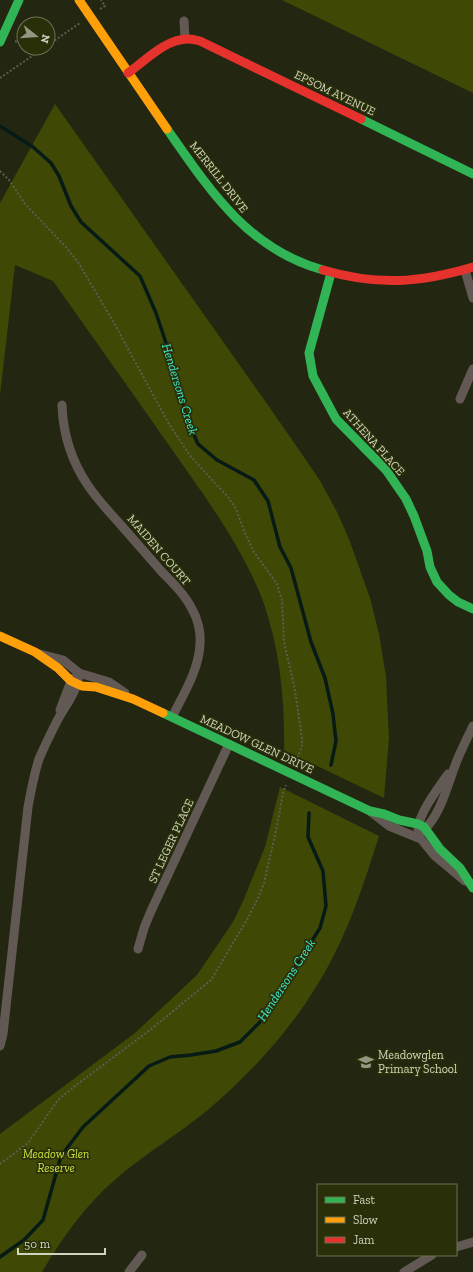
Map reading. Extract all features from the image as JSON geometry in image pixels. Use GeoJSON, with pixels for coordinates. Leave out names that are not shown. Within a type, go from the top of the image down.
{"type":"FeatureCollection","features":[{"type":"Feature","properties":{"kind":"street"},"geometry":{"type":"LineString","coordinates":[[0,42],[19,0]]}},
{"type":"Feature","properties":{"kind":"street","name":"MERRILL DRIVE"},"geometry":{"type":"LineString","coordinates":[[79,0],[128,73],[208,186],[224,206],[238,220],[265,242],[288,256],[308,265],[331,273],[373,281],[401,281],[433,278],[469,268]]}},
{"type":"Feature","properties":{"kind":"street"},"geometry":{"type":"LineString","coordinates":[[128,73],[166,46],[185,39],[184,21]]}},
{"type":"Feature","properties":{"kind":"street","name":"EPSOM AVENUE"},"geometry":{"type":"LineString","coordinates":[[185,39],[196,40],[211,46],[473,174]]}},
{"type":"Feature","properties":{"kind":"street"},"geometry":{"type":"LineString","coordinates":[[469,268],[473,298]]}},
{"type":"Feature","properties":{"kind":"street","name":"ATHENA PLACE"},"geometry":{"type":"LineString","coordinates":[[331,273],[309,353],[310,369],[336,419],[386,470],[406,499],[427,551],[430,568],[437,582],[442,589],[454,598],[473,609]]}},
{"type":"Feature","properties":{"kind":"street"},"geometry":{"type":"LineString","coordinates":[[460,399],[473,369]]}},
{"type":"Feature","properties":{"kind":"street","name":"MAIDEN COURT"},"geometry":{"type":"LineString","coordinates":[[62,404],[63,423],[67,440],[75,462],[89,488],[178,589],[193,610],[197,621],[200,644],[199,657],[172,717]]}},
{"type":"Feature","properties":{"kind":"street","name":"MEADOW GLEN DRIVE"},"geometry":{"type":"LineString","coordinates":[[0,636],[35,652],[63,660],[79,674],[109,682],[133,699]]}},
{"type":"Feature","properties":{"kind":"street","name":"MEADOW GLEN DRIVE"},"geometry":{"type":"LineString","coordinates":[[35,652],[65,674],[74,683],[103,689],[133,699],[370,811],[389,826],[417,836],[439,859],[473,887]]}},
{"type":"Feature","properties":{"kind":"street"},"geometry":{"type":"LineString","coordinates":[[0,1046],[3,1034],[28,807],[35,774],[39,759],[58,719],[67,705],[74,683],[79,674]]}},
{"type":"Feature","properties":{"kind":"street"},"geometry":{"type":"LineString","coordinates":[[417,836],[433,797],[457,761],[473,726]]}},
{"type":"Feature","properties":{"kind":"street","name":"ST LEGER PLACE"},"geometry":{"type":"LineString","coordinates":[[138,949],[151,911],[229,744]]}},
{"type":"Feature","properties":{"kind":"street","name":"MEADOW GLEN DRIVE"},"geometry":{"type":"LineString","coordinates":[[370,811],[422,826],[440,849],[460,868],[473,887]]}},
{"type":"Feature","properties":{"kind":"street"},"geometry":{"type":"LineString","coordinates":[[458,1246],[473,1242]]}},
{"type":"Feature","properties":{"kind":"street"},"geometry":{"type":"LineString","coordinates":[[458,1246],[473,1247]]}},
{"type":"Feature","properties":{"kind":"street"},"geometry":{"type":"LineString","coordinates":[[129,1272],[142,1255]]}},
{"type":"Feature","properties":{"kind":"street"},"geometry":{"type":"LineString","coordinates":[[404,1272],[430,1256]]}},
{"type":"Feature","properties":{"kind":"path"},"geometry":{"type":"LineString","coordinates":[[56,39],[90,16]]}},
{"type":"Feature","properties":{"kind":"path"},"geometry":{"type":"LineString","coordinates":[[0,78],[32,56]]}},
{"type":"Feature","properties":{"kind":"green space"},"geometry":{"type":"Polygon","coordinates":[[[282,0],[473,0],[473,93],[282,0]]]}},
{"type":"Feature","properties":{"kind":"green space"},"geometry":{"type":"Polygon","coordinates":[[[55,104],[270,408],[319,479],[336,510],[349,539],[370,598],[379,634],[386,677],[389,738],[384,798],[284,750],[284,713],[274,638],[263,601],[233,539],[208,501],[53,281],[15,265],[0,395],[0,203],[55,104]]]}},
{"type":"Feature","properties":{"kind":"green space","name":"Meadow Glen Reserve"},"geometry":{"type":"Polygon","coordinates":[[[280,787],[379,836],[353,912],[333,957],[321,979],[294,1020],[262,1058],[227,1093],[209,1109],[128,1169],[95,1199],[66,1234],[42,1272],[0,1272],[0,1134],[135,1033],[197,975],[233,922],[244,899],[265,847],[280,787]]]}},
{"type":"Feature","properties":{"kind":"waterway","name":"Hendersons Creek"},"geometry":{"type":"LineString","coordinates":[[0,126],[33,147],[51,163],[59,176],[71,206],[81,222],[140,276],[156,313],[174,367],[186,417],[198,444],[217,460],[254,480],[268,501],[280,547],[291,568],[311,642],[325,678],[333,714],[336,741],[331,765]]}},
{"type":"Feature","properties":{"kind":"waterway","name":"Hendersons Creek"},"geometry":{"type":"LineString","coordinates":[[0,1257],[24,1240],[43,1220],[61,1156],[83,1127],[149,1066],[170,1057],[216,1051],[240,1042],[262,1020],[320,928],[326,906],[323,871],[308,837],[309,813]]}},
{"type":"Feature","properties":{"kind":"traffic: fast"},"geometry":{"type":"LineString","coordinates":[[0,42],[19,0]]}},
{"type":"Feature","properties":{"kind":"traffic: fast"},"geometry":{"type":"LineString","coordinates":[[361,119],[473,174]]}},
{"type":"Feature","properties":{"kind":"traffic: fast"},"geometry":{"type":"LineString","coordinates":[[167,129],[198,173],[215,194],[232,214],[251,232],[272,248],[296,260],[323,270]]}},
{"type":"Feature","properties":{"kind":"traffic: fast"},"geometry":{"type":"LineString","coordinates":[[331,273],[309,353],[313,376],[336,419],[386,470],[406,499],[414,516],[427,551],[430,567],[437,582],[458,602],[473,609]]}},
{"type":"Feature","properties":{"kind":"traffic: fast"},"geometry":{"type":"LineString","coordinates":[[163,713],[370,811],[424,827],[440,849],[460,868],[473,888]]}},
{"type":"Feature","properties":{"kind":"traffic: slow"},"geometry":{"type":"LineString","coordinates":[[79,0],[167,129]]}},
{"type":"Feature","properties":{"kind":"traffic: slow"},"geometry":{"type":"LineString","coordinates":[[0,636],[35,652],[58,668],[71,681],[82,686],[96,687],[133,699],[163,713]]}},
{"type":"Feature","properties":{"kind":"traffic: jam"},"geometry":{"type":"LineString","coordinates":[[128,73],[148,57],[171,43],[188,39],[200,41],[361,119]]}},
{"type":"Feature","properties":{"kind":"traffic: jam"},"geometry":{"type":"LineString","coordinates":[[323,270],[362,279],[398,280],[435,276],[473,267]]}},
{"type":"Feature","properties":{"kind":"place","name":"Meadowglen Primary School"},"geometry":{"type":"Point","coordinates":[366,1062]}}]}
